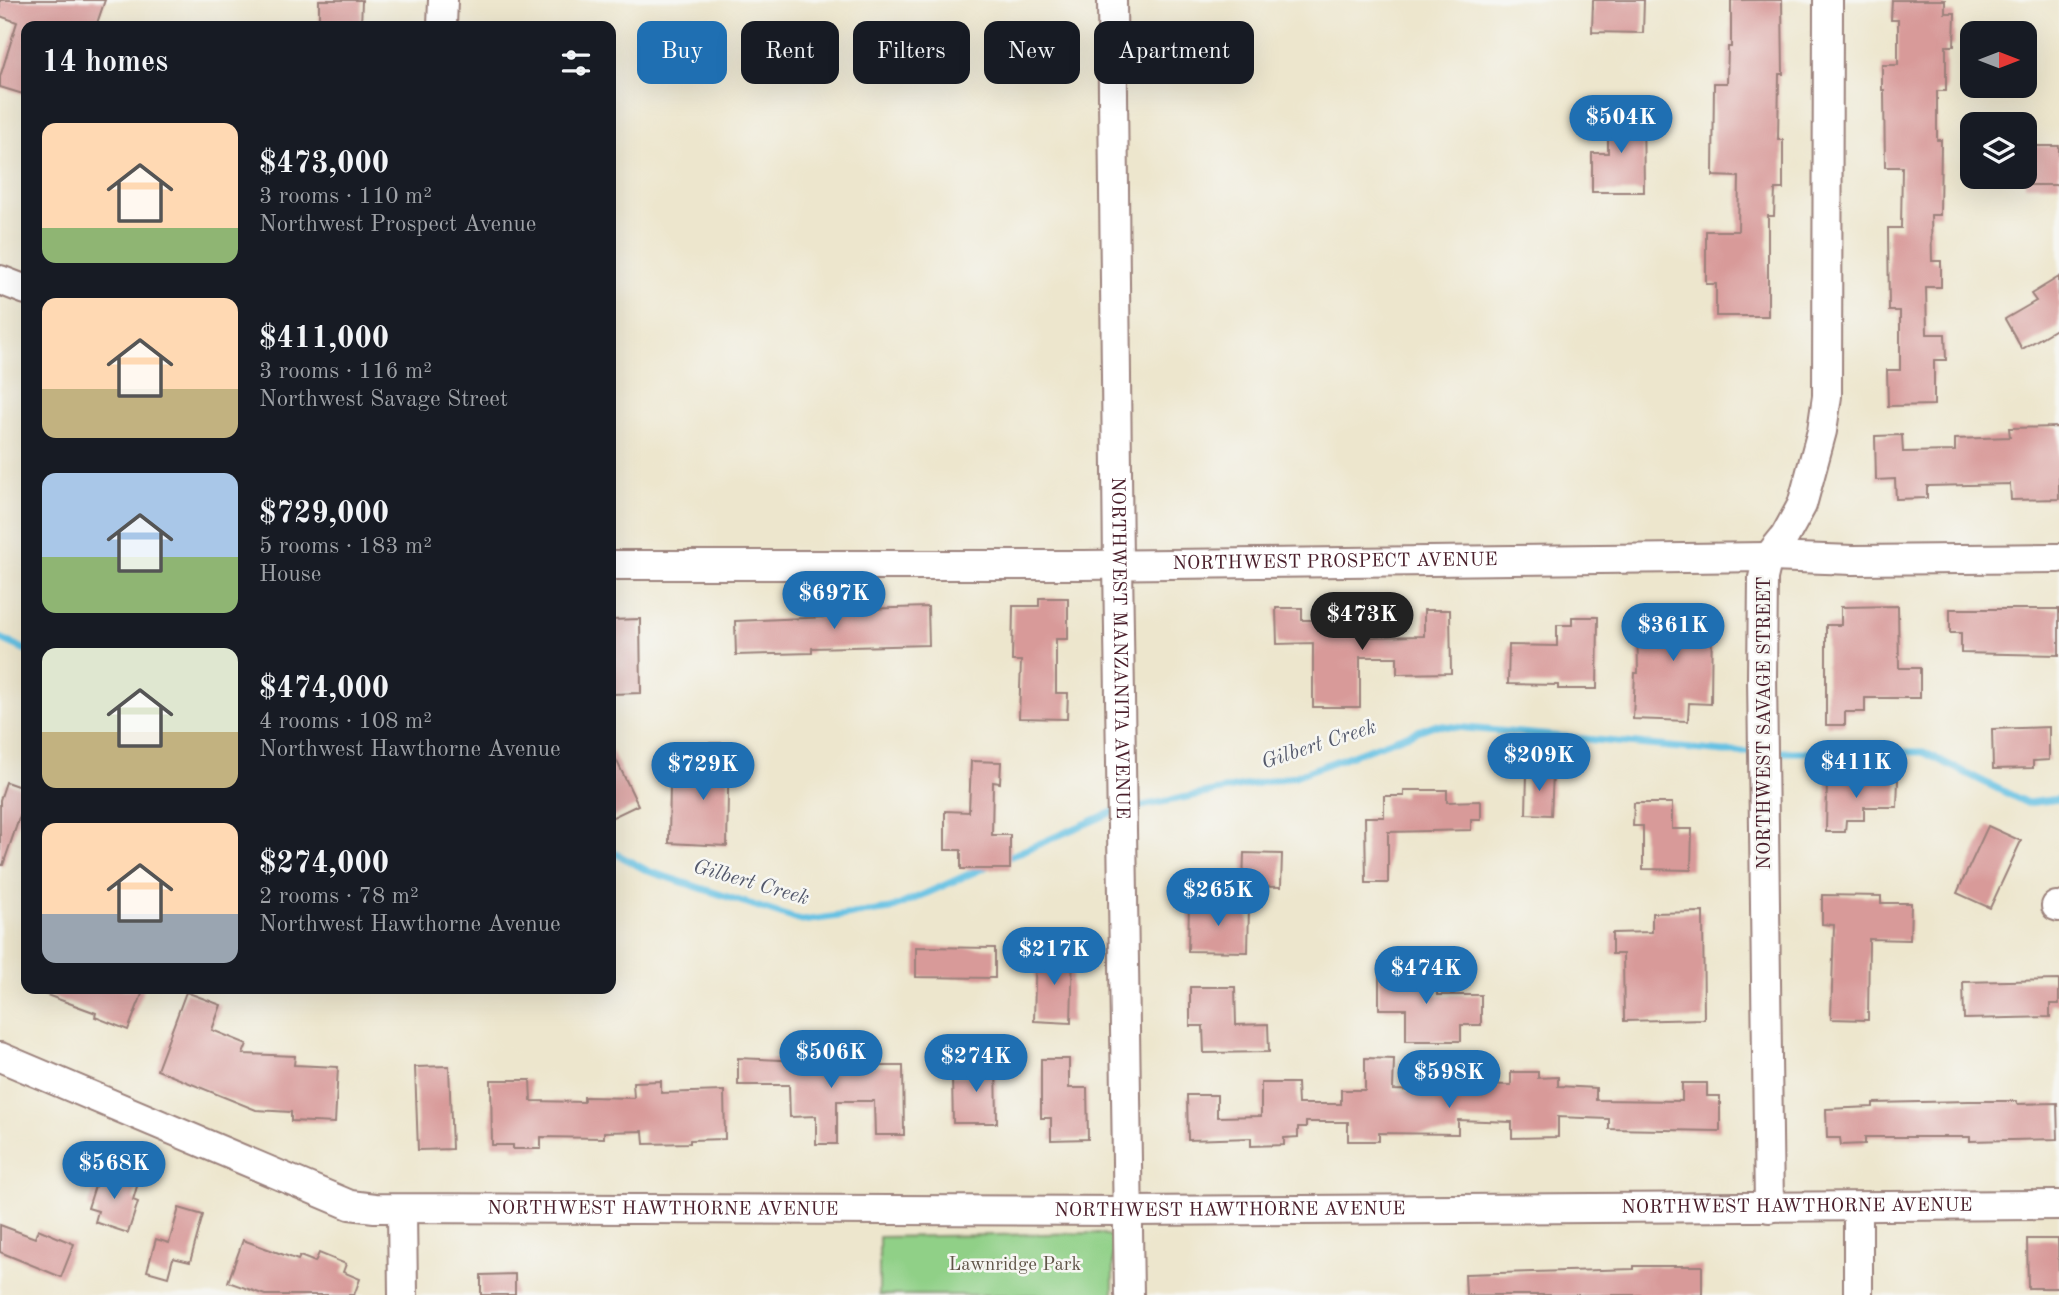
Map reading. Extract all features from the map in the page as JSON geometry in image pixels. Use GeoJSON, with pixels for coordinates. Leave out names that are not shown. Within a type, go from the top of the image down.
{"type":"FeatureCollection","features":[{"type":"Feature","properties":{"kind":"street"},"geometry":{"type":"LineString","coordinates":[[442,21],[443,0]]}},
{"type":"Feature","properties":{"kind":"street","name":"NORTHWEST MANZANITA AVENUE"},"geometry":{"type":"LineString","coordinates":[[1112,0],[1129,1295]]}},
{"type":"Feature","properties":{"kind":"street","name":"NORTHWEST SAVAGE STREET"},"geometry":{"type":"LineString","coordinates":[[1769,1208],[1763,578],[1768,557],[1786,536],[1802,505],[1822,431],[1827,396],[1828,0]]}},
{"type":"Feature","properties":{"kind":"street"},"geometry":{"type":"LineString","coordinates":[[0,280],[21,288]]}},
{"type":"Feature","properties":{"kind":"street","name":"NORTHWEST PROSPECT AVENUE"},"geometry":{"type":"LineString","coordinates":[[616,565],[1118,564],[1768,557],[1853,560],[2059,558]]}},
{"type":"Feature","properties":{"kind":"street","name":"NORTHWEST HAWTHORNE AVENUE"},"geometry":{"type":"LineString","coordinates":[[0,1057],[350,1205],[402,1209],[1128,1210],[2059,1205]]}},
{"type":"Feature","properties":{"kind":"street"},"geometry":{"type":"LineString","coordinates":[[1858,1207],[1858,1295]]}},
{"type":"Feature","properties":{"kind":"street"},"geometry":{"type":"LineString","coordinates":[[402,1209],[403,1295]]}},
{"type":"Feature","properties":{"kind":"green space","name":"Lawnridge Park"},"geometry":{"type":"Polygon","coordinates":[[[1099,1233],[1113,1237],[1113,1295],[879,1295],[879,1237],[1099,1233]]]}},
{"type":"Feature","properties":{"kind":"building"},"geometry":{"type":"Polygon","coordinates":[[[0,0],[105,0],[98,21],[21,21],[21,93],[0,87],[0,77],[17,22],[0,16],[0,0]]]}},
{"type":"Feature","properties":{"kind":"building"},"geometry":{"type":"Polygon","coordinates":[[[319,0],[362,0],[361,21],[319,21],[319,0]]]}},
{"type":"Feature","properties":{"kind":"building"},"geometry":{"type":"Polygon","coordinates":[[[1593,0],[1644,0],[1643,33],[1592,32],[1593,0]]]}},
{"type":"Feature","properties":{"kind":"building"},"geometry":{"type":"Polygon","coordinates":[[[1731,0],[1782,0],[1783,74],[1779,74],[1778,140],[1783,140],[1783,189],[1775,189],[1774,216],[1768,216],[1768,316],[1716,316],[1716,284],[1706,284],[1706,231],[1738,231],[1739,177],[1713,176],[1714,83],[1727,83],[1728,47],[1731,47],[1731,0]]]}},
{"type":"Feature","properties":{"kind":"building"},"geometry":{"type":"Polygon","coordinates":[[[1892,0],[1945,0],[1945,13],[1955,13],[1954,46],[1946,46],[1946,91],[1937,91],[1937,140],[1941,140],[1940,215],[1931,215],[1932,261],[1941,261],[1941,287],[1926,287],[1927,334],[1945,334],[1946,360],[1934,360],[1934,405],[1888,406],[1887,370],[1900,370],[1900,311],[1889,311],[1888,228],[1901,228],[1902,167],[1885,167],[1882,65],[1898,65],[1898,20],[1891,20],[1892,0]]]}},
{"type":"Feature","properties":{"kind":"building"},"geometry":{"type":"Polygon","coordinates":[[[1608,109],[1643,109],[1644,192],[1592,192],[1592,153],[1608,153],[1608,109]]]}},
{"type":"Feature","properties":{"kind":"building"},"geometry":{"type":"Polygon","coordinates":[[[2037,146],[2059,146],[2059,185],[2037,185],[2037,146]]]}},
{"type":"Feature","properties":{"kind":"building"},"geometry":{"type":"Polygon","coordinates":[[[2059,277],[2059,327],[2022,349],[2005,319],[2036,301],[2031,294],[2059,277]]]}},
{"type":"Feature","properties":{"kind":"building"},"geometry":{"type":"Polygon","coordinates":[[[2059,427],[2059,499],[2011,500],[2010,484],[1927,486],[1927,498],[1896,499],[1895,479],[1876,480],[1875,436],[1902,435],[1903,452],[1955,451],[1955,439],[2010,437],[2009,428],[2059,427]]]}},
{"type":"Feature","properties":{"kind":"building"},"geometry":{"type":"Polygon","coordinates":[[[1039,598],[1068,598],[1068,639],[1056,639],[1056,693],[1068,693],[1067,719],[1019,718],[1021,661],[1012,661],[1013,606],[1039,606],[1039,598]]]}},
{"type":"Feature","properties":{"kind":"building"},"geometry":{"type":"Polygon","coordinates":[[[1898,606],[1899,668],[1920,668],[1920,698],[1865,698],[1865,712],[1845,712],[1845,725],[1826,725],[1826,625],[1841,625],[1841,607],[1898,606]]]}},
{"type":"Feature","properties":{"kind":"building"},"geometry":{"type":"Polygon","coordinates":[[[928,607],[929,645],[812,648],[812,653],[736,655],[735,621],[829,617],[829,610],[928,607]]]}},
{"type":"Feature","properties":{"kind":"building"},"geometry":{"type":"Polygon","coordinates":[[[1276,608],[1302,608],[1302,620],[1370,620],[1370,637],[1424,636],[1424,610],[1450,610],[1451,673],[1397,674],[1397,657],[1360,657],[1360,707],[1313,707],[1313,643],[1277,644],[1276,608]]]}},
{"type":"Feature","properties":{"kind":"building"},"geometry":{"type":"Polygon","coordinates":[[[1712,609],[1711,704],[1689,703],[1688,721],[1633,719],[1635,673],[1638,673],[1637,610],[1712,609]]]}},
{"type":"Feature","properties":{"kind":"building"},"geometry":{"type":"Polygon","coordinates":[[[1950,609],[2059,609],[2059,655],[1961,653],[1961,633],[1950,633],[1950,609]]]}},
{"type":"Feature","properties":{"kind":"building"},"geometry":{"type":"Polygon","coordinates":[[[1572,617],[1598,617],[1597,689],[1558,689],[1558,685],[1508,684],[1509,645],[1557,646],[1557,625],[1572,625],[1572,617]]]}},
{"type":"Feature","properties":{"kind":"building"},"geometry":{"type":"Polygon","coordinates":[[[640,619],[641,693],[616,694],[616,620],[640,619]]]}},
{"type":"Feature","properties":{"kind":"building"},"geometry":{"type":"Polygon","coordinates":[[[2049,727],[2049,760],[2033,761],[2033,768],[1993,769],[1992,729],[2049,727]]]}},
{"type":"Feature","properties":{"kind":"building"},"geometry":{"type":"Polygon","coordinates":[[[700,743],[729,743],[727,846],[669,843],[670,784],[700,784],[700,743]]]}},
{"type":"Feature","properties":{"kind":"building"},"geometry":{"type":"Polygon","coordinates":[[[616,759],[638,805],[616,816],[616,759]]]}},
{"type":"Feature","properties":{"kind":"building"},"geometry":{"type":"Polygon","coordinates":[[[971,761],[1001,762],[1000,783],[993,782],[992,835],[1010,835],[1010,869],[961,869],[961,850],[945,850],[945,811],[969,812],[971,761]]]}},
{"type":"Feature","properties":{"kind":"building"},"geometry":{"type":"Polygon","coordinates":[[[1527,772],[1553,773],[1551,815],[1526,814],[1527,772]]]}},
{"type":"Feature","properties":{"kind":"building"},"geometry":{"type":"Polygon","coordinates":[[[1827,778],[1898,780],[1897,807],[1864,807],[1864,820],[1846,820],[1845,832],[1826,832],[1827,778]]]}},
{"type":"Feature","properties":{"kind":"building"},"geometry":{"type":"Polygon","coordinates":[[[6,782],[21,787],[21,813],[3,865],[0,865],[0,800],[6,782]]]}},
{"type":"Feature","properties":{"kind":"building"},"geometry":{"type":"Polygon","coordinates":[[[1404,790],[1447,790],[1447,802],[1481,801],[1481,820],[1471,820],[1471,830],[1388,832],[1388,883],[1366,883],[1365,817],[1384,817],[1384,796],[1404,796],[1404,790]]]}},
{"type":"Feature","properties":{"kind":"building"},"geometry":{"type":"Polygon","coordinates":[[[1634,803],[1672,803],[1672,829],[1692,829],[1691,870],[1643,869],[1643,826],[1633,826],[1634,803]]]}},
{"type":"Feature","properties":{"kind":"building"},"geometry":{"type":"Polygon","coordinates":[[[1988,826],[2021,841],[1990,908],[1957,893],[1988,826]]]}},
{"type":"Feature","properties":{"kind":"building"},"geometry":{"type":"Polygon","coordinates":[[[1244,853],[1282,854],[1281,887],[1243,886],[1244,853]]]}},
{"type":"Feature","properties":{"kind":"building"},"geometry":{"type":"Polygon","coordinates":[[[1822,895],[1881,896],[1881,903],[1911,903],[1910,940],[1869,939],[1868,1020],[1831,1019],[1834,925],[1822,924],[1822,895]]]}},
{"type":"Feature","properties":{"kind":"building"},"geometry":{"type":"Polygon","coordinates":[[[1189,903],[1249,905],[1248,952],[1188,951],[1189,903]]]}},
{"type":"Feature","properties":{"kind":"building"},"geometry":{"type":"Polygon","coordinates":[[[1703,912],[1704,1019],[1624,1021],[1623,954],[1612,954],[1612,933],[1652,932],[1652,913],[1703,912]]]}},
{"type":"Feature","properties":{"kind":"building"},"geometry":{"type":"Polygon","coordinates":[[[916,947],[995,948],[995,978],[916,977],[916,947]]]}},
{"type":"Feature","properties":{"kind":"building"},"geometry":{"type":"Polygon","coordinates":[[[1036,951],[1073,952],[1071,1023],[1034,1021],[1036,951]]]}},
{"type":"Feature","properties":{"kind":"building"},"geometry":{"type":"Polygon","coordinates":[[[1379,963],[1411,963],[1411,983],[1437,983],[1437,995],[1481,995],[1481,1025],[1461,1025],[1461,1041],[1406,1041],[1406,1009],[1379,1009],[1379,963]]]}},
{"type":"Feature","properties":{"kind":"building"},"geometry":{"type":"Polygon","coordinates":[[[2059,980],[2059,1004],[2050,1004],[2050,1017],[1964,1019],[1963,982],[2059,980]]]}},
{"type":"Feature","properties":{"kind":"building"},"geometry":{"type":"Polygon","coordinates":[[[1190,987],[1235,987],[1236,1025],[1268,1024],[1269,1052],[1204,1053],[1203,1026],[1190,1026],[1190,987]]]}},
{"type":"Feature","properties":{"kind":"building"},"geometry":{"type":"Polygon","coordinates":[[[44,994],[142,994],[128,1030],[95,1017],[96,1013],[44,994]]]}},
{"type":"Feature","properties":{"kind":"building"},"geometry":{"type":"Polygon","coordinates":[[[185,994],[191,994],[221,1005],[212,1030],[247,1044],[243,1054],[295,1056],[294,1065],[338,1067],[335,1123],[291,1121],[291,1112],[256,1110],[157,1070],[185,994]]]}},
{"type":"Feature","properties":{"kind":"building"},"geometry":{"type":"Polygon","coordinates":[[[801,1048],[825,1048],[825,1066],[903,1066],[904,1135],[875,1135],[874,1101],[837,1101],[837,1144],[816,1144],[816,1116],[790,1117],[789,1085],[738,1085],[738,1058],[801,1061],[801,1048]]]}},
{"type":"Feature","properties":{"kind":"building"},"geometry":{"type":"Polygon","coordinates":[[[1365,1058],[1394,1059],[1393,1090],[1463,1092],[1463,1084],[1511,1085],[1511,1072],[1538,1072],[1538,1078],[1558,1077],[1558,1086],[1596,1088],[1596,1100],[1682,1101],[1682,1083],[1707,1083],[1707,1096],[1720,1096],[1720,1131],[1609,1129],[1609,1119],[1558,1117],[1558,1137],[1512,1138],[1512,1122],[1458,1120],[1458,1134],[1379,1133],[1379,1141],[1348,1141],[1348,1122],[1306,1122],[1306,1127],[1298,1127],[1298,1137],[1284,1138],[1284,1145],[1251,1146],[1251,1138],[1188,1140],[1187,1095],[1217,1095],[1217,1117],[1261,1116],[1261,1083],[1297,1083],[1298,1104],[1341,1104],[1341,1090],[1365,1090],[1365,1058]]]}},
{"type":"Feature","properties":{"kind":"building"},"geometry":{"type":"Polygon","coordinates":[[[1041,1059],[1069,1059],[1069,1088],[1087,1088],[1088,1139],[1051,1140],[1051,1118],[1041,1118],[1041,1059]]]}},
{"type":"Feature","properties":{"kind":"building"},"geometry":{"type":"Polygon","coordinates":[[[968,1061],[996,1061],[997,1123],[953,1123],[952,1076],[969,1075],[968,1061]]]}},
{"type":"Feature","properties":{"kind":"building"},"geometry":{"type":"Polygon","coordinates":[[[449,1066],[452,1149],[418,1150],[415,1067],[449,1066]]]}},
{"type":"Feature","properties":{"kind":"building"},"geometry":{"type":"Polygon","coordinates":[[[491,1080],[530,1080],[531,1101],[584,1102],[584,1097],[634,1098],[633,1082],[661,1081],[661,1093],[724,1091],[725,1139],[644,1144],[643,1131],[604,1132],[604,1138],[541,1137],[541,1149],[513,1149],[513,1145],[492,1145],[491,1080]]]}},
{"type":"Feature","properties":{"kind":"building"},"geometry":{"type":"Polygon","coordinates":[[[1873,1103],[2057,1103],[2058,1139],[1970,1141],[1970,1137],[1865,1137],[1865,1144],[1841,1145],[1840,1138],[1827,1138],[1826,1109],[1873,1107],[1873,1103]]]}},
{"type":"Feature","properties":{"kind":"building"},"geometry":{"type":"Polygon","coordinates":[[[100,1170],[138,1183],[133,1200],[138,1202],[128,1233],[95,1222],[98,1211],[88,1208],[100,1170]]]}},
{"type":"Feature","properties":{"kind":"building"},"geometry":{"type":"Polygon","coordinates":[[[179,1208],[203,1215],[190,1262],[173,1258],[168,1277],[147,1271],[156,1239],[169,1243],[179,1208]]]}},
{"type":"Feature","properties":{"kind":"building"},"geometry":{"type":"Polygon","coordinates":[[[0,1225],[35,1238],[38,1229],[74,1244],[61,1277],[0,1252],[0,1225]]]}},
{"type":"Feature","properties":{"kind":"building"},"geometry":{"type":"Polygon","coordinates":[[[2027,1239],[2058,1239],[2059,1288],[2028,1288],[2027,1239]]]}},
{"type":"Feature","properties":{"kind":"building"},"geometry":{"type":"Polygon","coordinates":[[[243,1240],[298,1260],[300,1256],[315,1262],[319,1253],[346,1264],[343,1272],[360,1279],[354,1295],[265,1295],[228,1282],[243,1240]]]}},
{"type":"Feature","properties":{"kind":"building"},"geometry":{"type":"Polygon","coordinates":[[[1634,1266],[1702,1266],[1702,1295],[1466,1295],[1465,1274],[1634,1269],[1634,1266]]]}},
{"type":"Feature","properties":{"kind":"building"},"geometry":{"type":"Polygon","coordinates":[[[515,1274],[515,1295],[481,1295],[481,1275],[515,1274]]]}},
{"type":"Feature","properties":{"kind":"waterway","name":"Gilbert Creek"},"geometry":{"type":"LineString","coordinates":[[0,638],[21,648]]}},
{"type":"Feature","properties":{"kind":"waterway","name":"Gilbert Creek"},"geometry":{"type":"LineString","coordinates":[[1126,809],[1295,776],[1434,725],[1724,752],[1756,752]]}},
{"type":"Feature","properties":{"kind":"waterway","name":"Gilbert Creek"},"geometry":{"type":"LineString","coordinates":[[1768,752],[1923,752],[2027,803],[2059,799]]}},
{"type":"Feature","properties":{"kind":"waterway","name":"Gilbert Creek"},"geometry":{"type":"LineString","coordinates":[[1004,859],[1115,811]]}},
{"type":"Feature","properties":{"kind":"waterway","name":"Gilbert Creek"},"geometry":{"type":"LineString","coordinates":[[616,854],[648,871],[802,921],[891,909],[990,865]]}}]}
